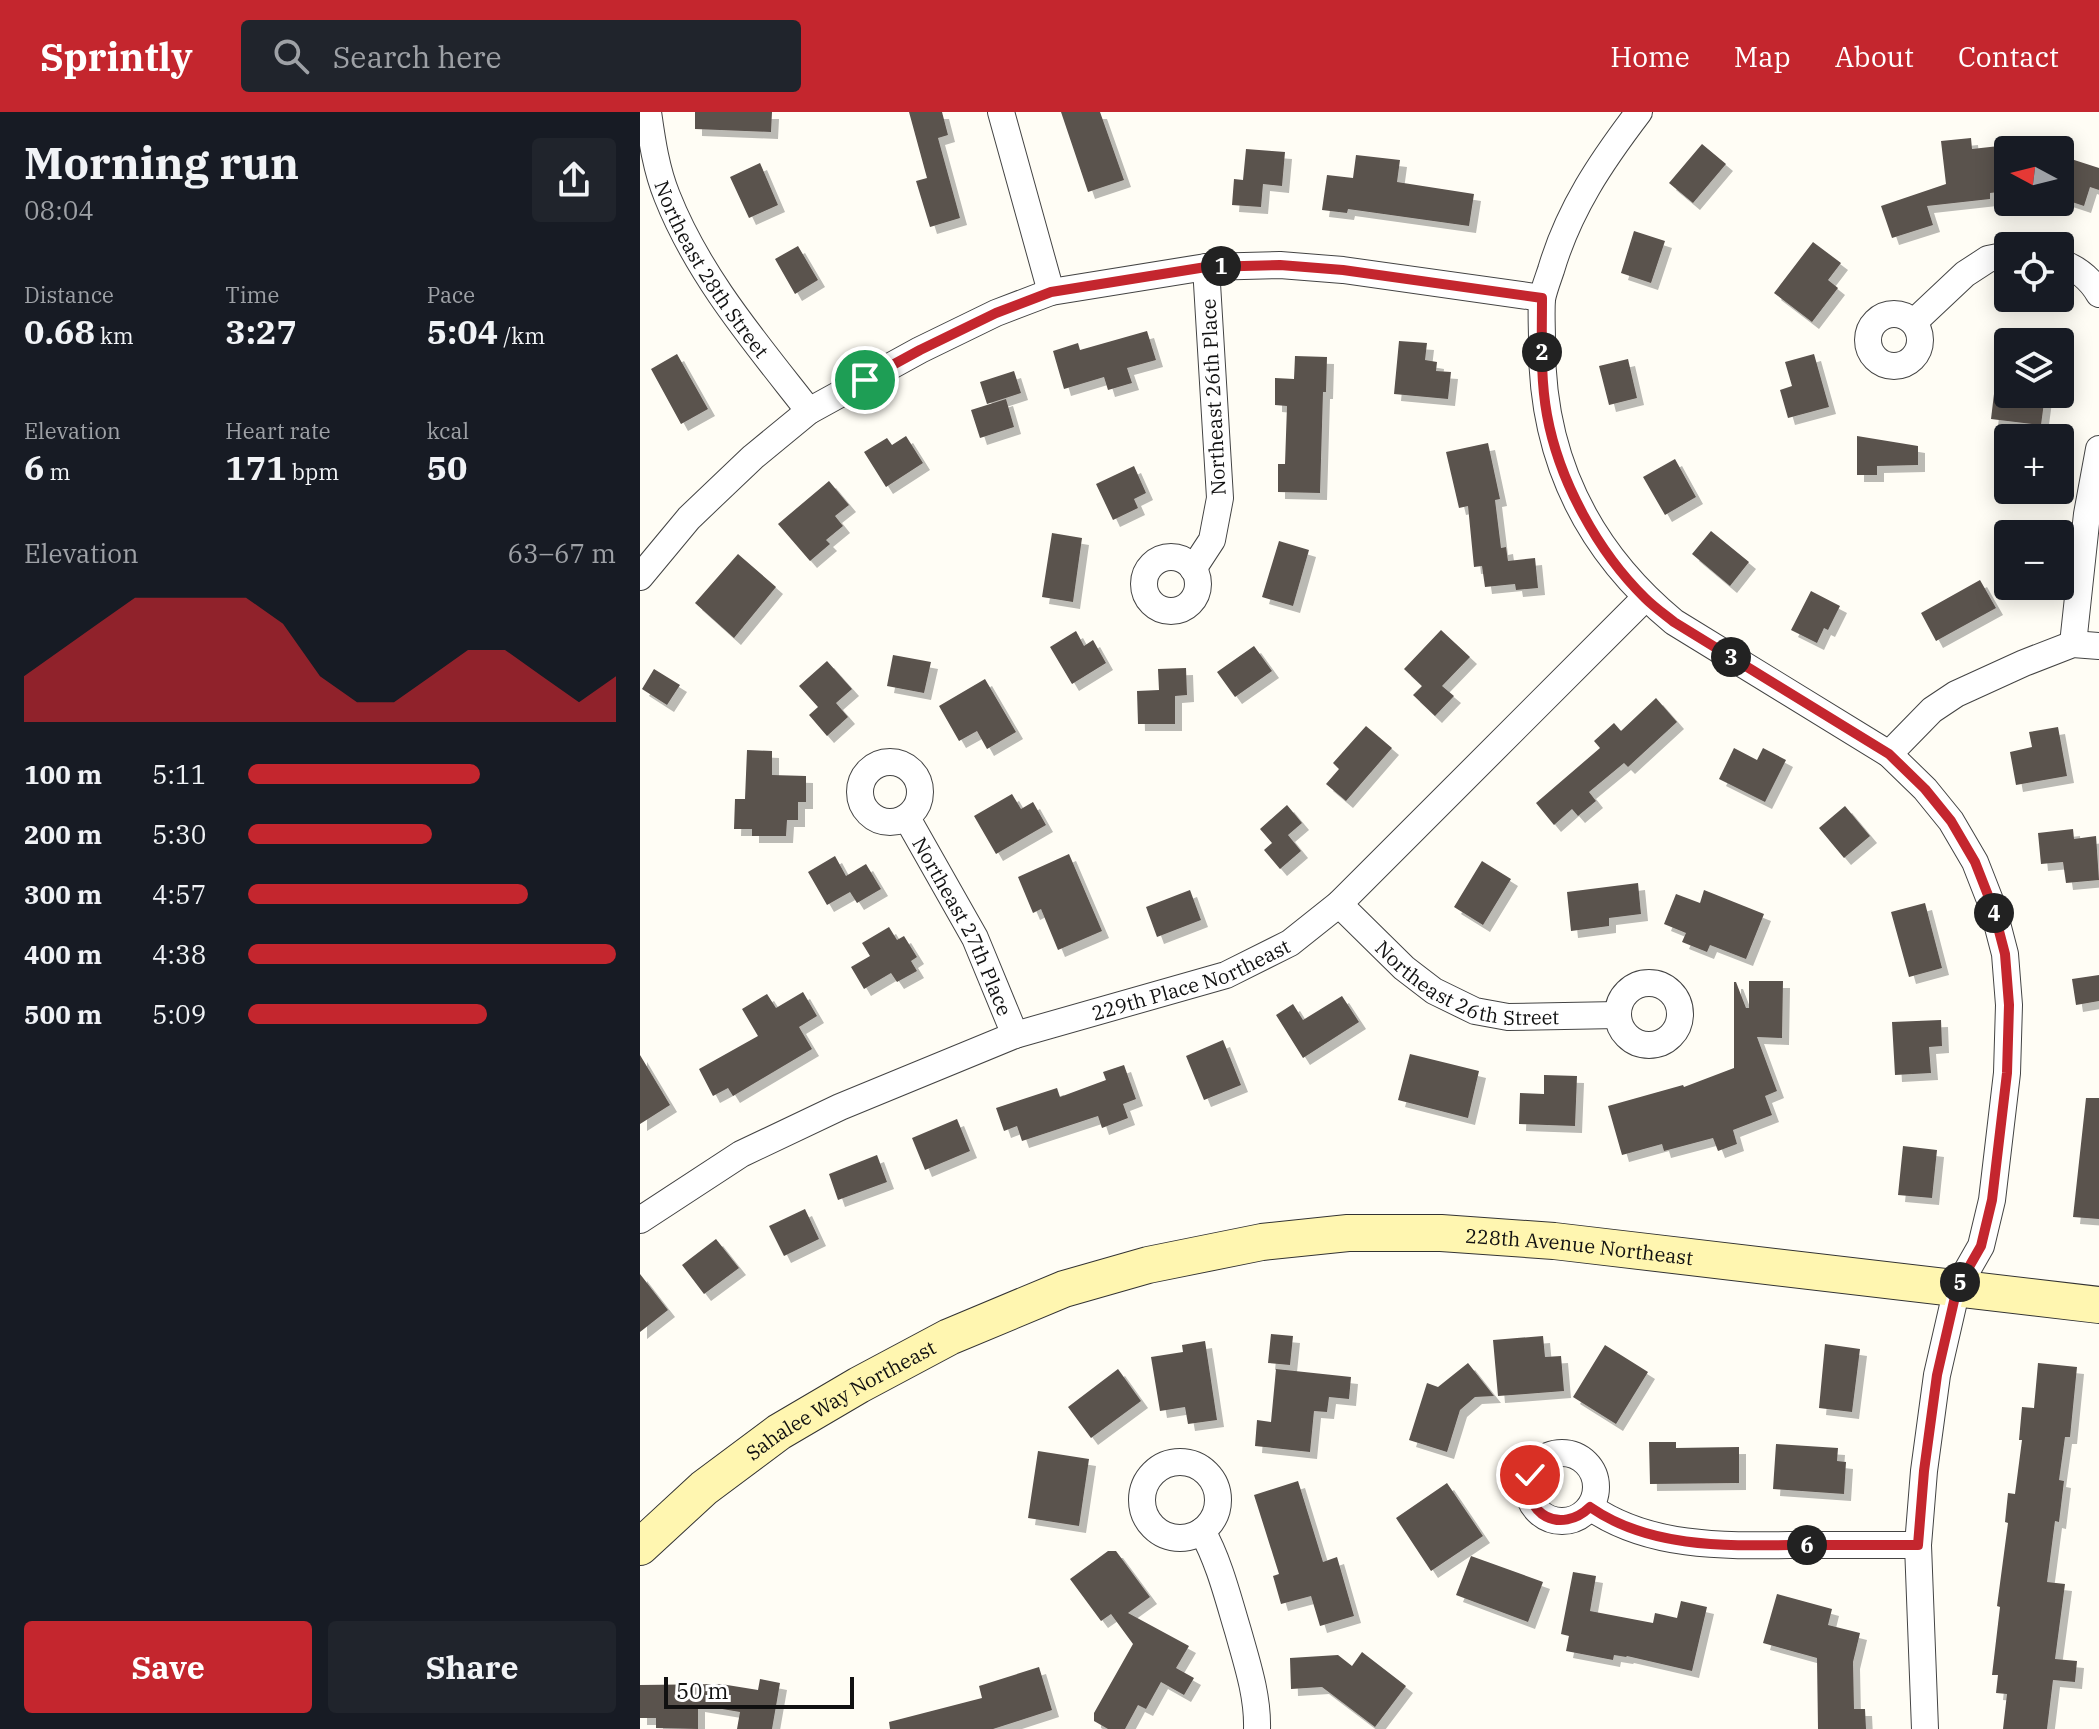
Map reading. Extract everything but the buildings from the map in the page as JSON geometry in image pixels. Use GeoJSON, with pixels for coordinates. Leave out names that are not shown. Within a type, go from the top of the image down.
{"type":"FeatureCollection","features":[{"type":"Feature","properties":{"kind":"main road","name":"228th Avenue Northeast"},"geometry":{"type":"LineString","coordinates":[[1064,1289],[1148,1265],[1262,1242],[1348,1233],[1441,1233],[1569,1243],[2099,1305]]}},
{"type":"Feature","properties":{"kind":"main road","name":"Sahalee Way Northeast"},"geometry":{"type":"LineString","coordinates":[[640,1547],[704,1488],[779,1432],[949,1337],[1064,1289]]}},
{"type":"Feature","properties":{"kind":"street","name":"Northeast 28th Street"},"geometry":{"type":"LineString","coordinates":[[648,112],[653,146],[666,193],[688,244],[723,300],[809,411]]}},
{"type":"Feature","properties":{"kind":"street"},"geometry":{"type":"LineString","coordinates":[[1001,112],[1051,292]]}},
{"type":"Feature","properties":{"kind":"street"},"geometry":{"type":"LineString","coordinates":[[1639,112],[1604,158],[1580,197],[1559,242],[1542,298],[1542,359],[1547,415],[1559,465],[1608,554],[1645,598],[1674,622],[1889,754],[1925,789],[1951,821],[1975,862],[1993,908],[2005,954],[2009,1005],[2007,1073],[1992,1200],[1981,1246],[1957,1288],[1937,1375],[1924,1471],[1918,1545],[1925,1729]]}},
{"type":"Feature","properties":{"kind":"street"},"geometry":{"type":"LineString","coordinates":[[1914,322],[1965,274],[1994,258]]}},
{"type":"Feature","properties":{"kind":"street"},"geometry":{"type":"LineString","coordinates":[[640,577],[699,508],[753,457],[809,411],[920,350],[996,313],[1051,292],[1206,267],[1280,265],[1343,270],[1542,298]]}},
{"type":"Feature","properties":{"kind":"street","name":"Northeast 26th Place"},"geometry":{"type":"LineString","coordinates":[[1193,569],[1212,540],[1220,498],[1206,267]]}},
{"type":"Feature","properties":{"kind":"street"},"geometry":{"type":"LineString","coordinates":[[2074,268],[2093,283],[2099,294]]}},
{"type":"Feature","properties":{"kind":"street"},"geometry":{"type":"LineString","coordinates":[[1889,754],[1932,710],[1956,694],[2024,663],[2086,645],[2087,514],[2099,449]]}},
{"type":"Feature","properties":{"kind":"street","name":"229th Place Northeast"},"geometry":{"type":"LineString","coordinates":[[640,1220],[741,1154],[840,1107],[1015,1035],[1226,975],[1290,943],[1339,904],[1645,598]]}},
{"type":"Feature","properties":{"kind":"street","name":"Northeast 27th Place"},"geometry":{"type":"LineString","coordinates":[[907,818],[975,938],[1015,1035]]}},
{"type":"Feature","properties":{"kind":"street","name":"Northeast 26th Street"},"geometry":{"type":"LineString","coordinates":[[1339,904],[1404,968],[1434,991],[1475,1011],[1508,1017],[1618,1015]]}},
{"type":"Feature","properties":{"kind":"street"},"geometry":{"type":"LineString","coordinates":[[1590,1507],[1603,1517],[1641,1532],[1723,1546],[1918,1545]]}},
{"type":"Feature","properties":{"kind":"street"},"geometry":{"type":"LineString","coordinates":[[1202,1531],[1227,1593],[1250,1676],[1257,1729]]}},
{"type":"Feature","properties":{"kind":"route"},"geometry":{"type":"LineString","coordinates":[[865,380],[996,313],[1051,292],[1206,267],[1280,265],[1343,270],[1542,298],[1542,359],[1547,415],[1559,465],[1608,554],[1645,598],[1674,622],[1889,754],[1925,789],[1951,821],[1975,862],[1993,908],[2005,954],[2009,1005],[2007,1073],[1992,1200],[1981,1246],[1957,1288],[1937,1375],[1918,1545],[1723,1546],[1641,1532],[1603,1517],[1590,1507],[1572,1520],[1561,1521],[1541,1514],[1534,1506],[1528,1486],[1530,1475]]}}]}
